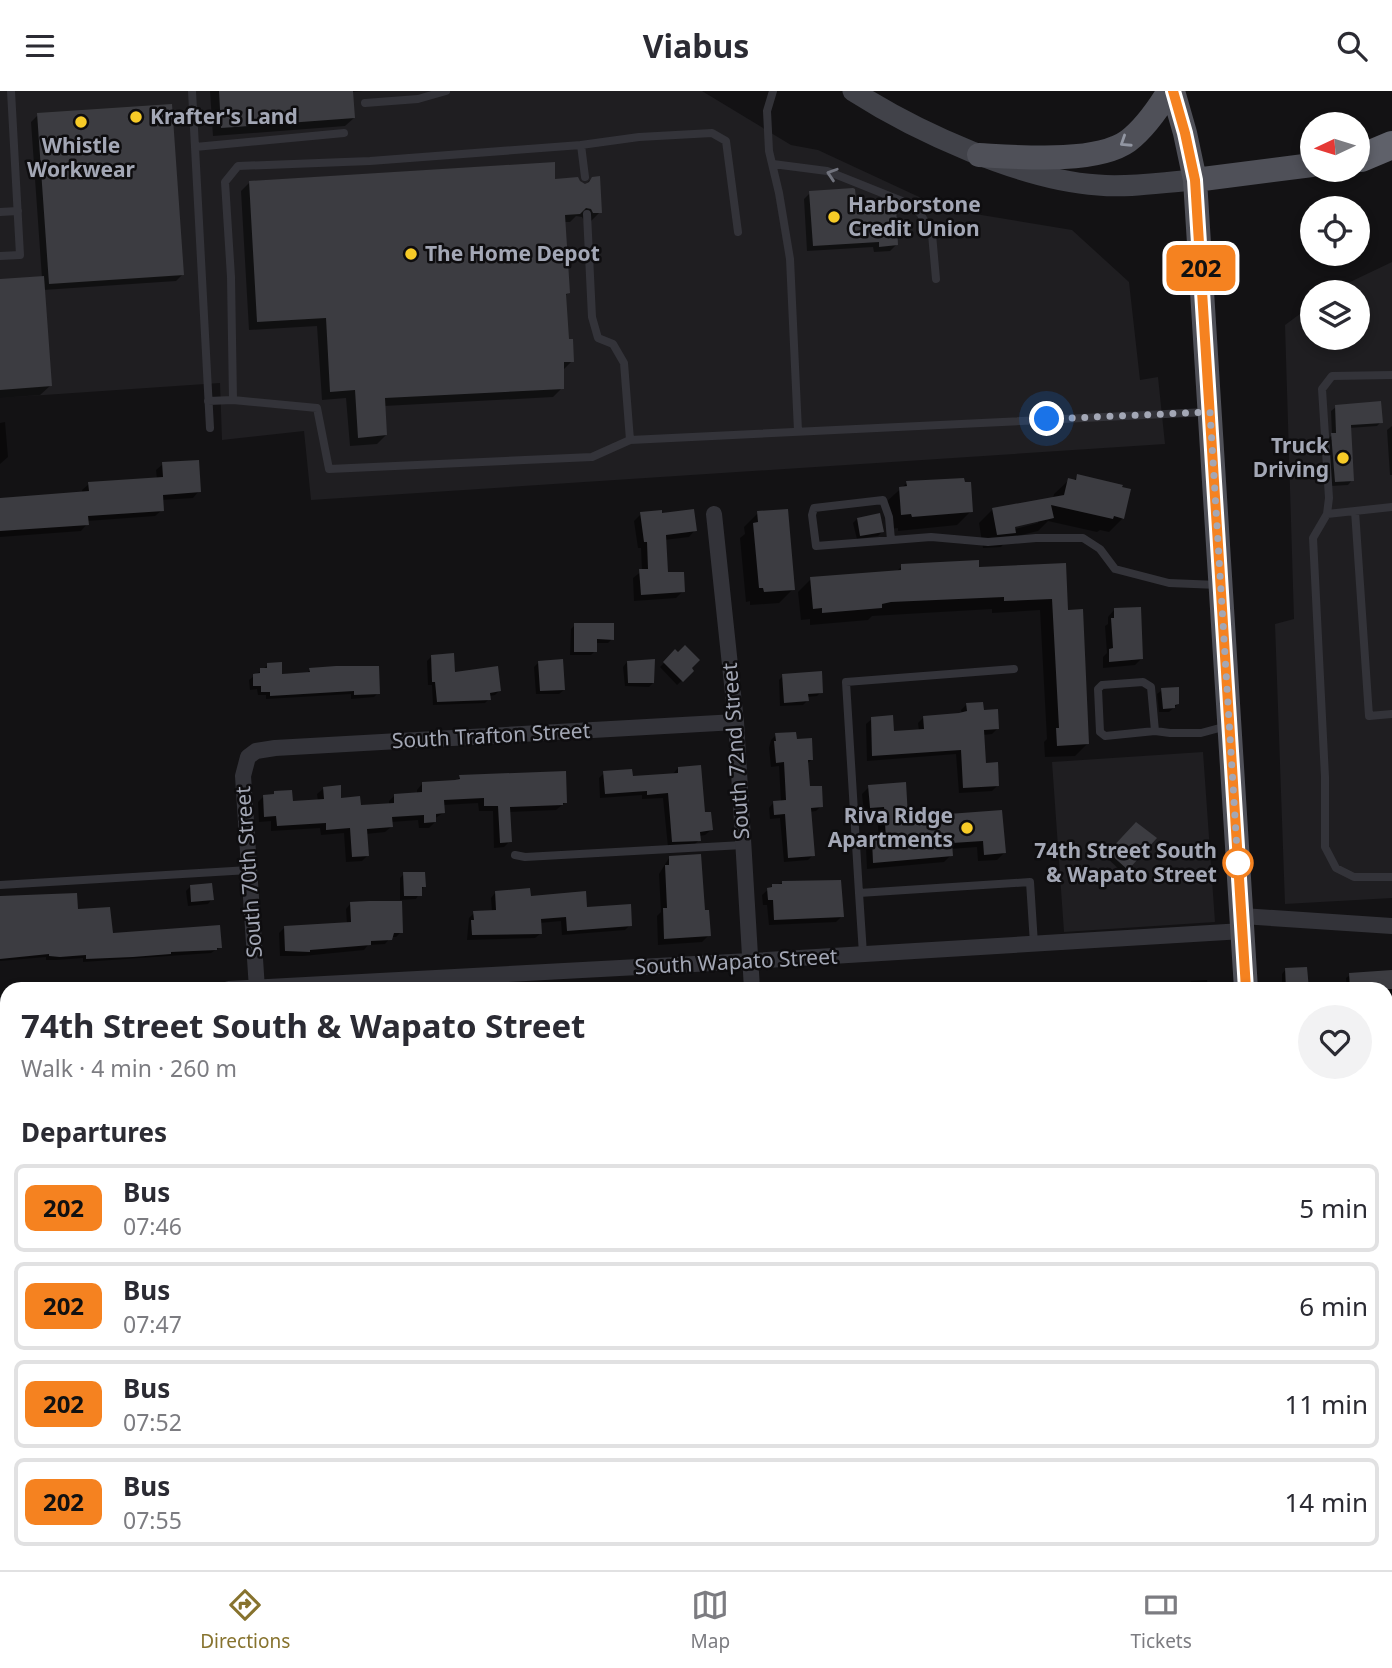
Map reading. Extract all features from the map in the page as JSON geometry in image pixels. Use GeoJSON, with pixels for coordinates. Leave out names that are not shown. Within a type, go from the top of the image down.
{"type":"FeatureCollection","features":[{"type":"Feature","properties":{"kind":"highway"},"geometry":{"type":"LineString","coordinates":[[1370,154],[1392,145]]}},
{"type":"Feature","properties":{"kind":"main road"},"geometry":{"type":"LineString","coordinates":[[853,91],[920,128],[979,155],[1045,175],[1095,185],[1195,180],[1300,167]]}},
{"type":"Feature","properties":{"kind":"main road"},"geometry":{"type":"LineString","coordinates":[[979,155],[1081,155],[1115,148],[1135,135],[1171,91]]}},
{"type":"Feature","properties":{"kind":"main road"},"geometry":{"type":"LineString","coordinates":[[1171,91],[1185,133],[1195,180],[1246,982]]}},
{"type":"Feature","properties":{"kind":"main road"},"geometry":{"type":"LineString","coordinates":[[1370,156],[1392,152]]}},
{"type":"Feature","properties":{"kind":"street","name":"South 72nd Street"},"geometry":{"type":"LineString","coordinates":[[714,514],[736,722],[751,982]]}},
{"type":"Feature","properties":{"kind":"street","name":"South Trafton Street"},"geometry":{"type":"LineString","coordinates":[[248,757],[256,751],[275,748],[736,722]]}},
{"type":"Feature","properties":{"kind":"street","name":"South 70th Street"},"geometry":{"type":"LineString","coordinates":[[248,757],[243,776],[257,982]]}},
{"type":"Feature","properties":{"kind":"street","name":"South Wapato Street"},"geometry":{"type":"LineString","coordinates":[[367,982],[1034,944],[1242,924],[1392,926]]}},
{"type":"Feature","properties":{"kind":"lane"},"geometry":{"type":"LineString","coordinates":[[0,256],[20,255],[11,91]]}},
{"type":"Feature","properties":{"kind":"lane"},"geometry":{"type":"LineString","coordinates":[[192,91],[209,428]]}},
{"type":"Feature","properties":{"kind":"lane"},"geometry":{"type":"LineString","coordinates":[[365,103],[418,99],[452,91]]}},
{"type":"Feature","properties":{"kind":"lane"},"geometry":{"type":"LineString","coordinates":[[773,91],[767,111],[769,151],[790,259],[798,431]]}},
{"type":"Feature","properties":{"kind":"lane"},"geometry":{"type":"LineString","coordinates":[[233,400],[231,277],[225,182],[238,166],[370,161],[712,133],[726,141],[738,232]]}},
{"type":"Feature","properties":{"kind":"lane"},"geometry":{"type":"LineString","coordinates":[[195,147],[344,134]]}},
{"type":"Feature","properties":{"kind":"lane"},"geometry":{"type":"LineString","coordinates":[[581,145],[585,177]]}},
{"type":"Feature","properties":{"kind":"lane"},"geometry":{"type":"LineString","coordinates":[[773,164],[827,171],[902,201],[920,213],[932,235],[936,279]]}},
{"type":"Feature","properties":{"kind":"lane"},"geometry":{"type":"LineString","coordinates":[[0,212],[18,211]]}},
{"type":"Feature","properties":{"kind":"lane"},"geometry":{"type":"LineString","coordinates":[[587,214],[592,317],[598,338],[613,345],[624,363],[630,440]]}},
{"type":"Feature","properties":{"kind":"lane"},"geometry":{"type":"LineString","coordinates":[[1392,375],[1332,376],[1322,389],[1329,498],[1327,514],[1313,538],[1325,777],[1325,847],[1336,868],[1354,877],[1392,877]]}},
{"type":"Feature","properties":{"kind":"lane"},"geometry":{"type":"LineString","coordinates":[[208,401],[233,400],[317,408],[329,469],[593,457],[630,440],[1210,412]]}},
{"type":"Feature","properties":{"kind":"lane"},"geometry":{"type":"LineString","coordinates":[[891,540],[889,517],[883,500],[814,508],[812,515],[816,546],[931,537],[988,541],[1083,538],[1100,549],[1115,569],[1169,583],[1221,585]]}},
{"type":"Feature","properties":{"kind":"lane"},"geometry":{"type":"LineString","coordinates":[[1327,514],[1392,507]]}},
{"type":"Feature","properties":{"kind":"lane"},"geometry":{"type":"LineString","coordinates":[[1355,511],[1369,716],[1392,714]]}},
{"type":"Feature","properties":{"kind":"lane"},"geometry":{"type":"LineString","coordinates":[[863,954],[846,682],[1014,670]]}},
{"type":"Feature","properties":{"kind":"lane"},"geometry":{"type":"LineString","coordinates":[[1155,731],[1151,687],[1143,682],[1102,685],[1098,689],[1101,732],[1105,736],[1155,731],[1201,733],[1230,725]]}},
{"type":"Feature","properties":{"kind":"lane"},"geometry":{"type":"LineString","coordinates":[[515,855],[525,857],[743,845]]}},
{"type":"Feature","properties":{"kind":"lane"},"geometry":{"type":"LineString","coordinates":[[0,885],[249,870]]}},
{"type":"Feature","properties":{"kind":"lane"},"geometry":{"type":"LineString","coordinates":[[859,893],[1030,882],[1034,944]]}},
{"type":"Feature","properties":{"kind":"shaded area"},"geometry":{"type":"Polygon","coordinates":[[[0,91],[702,91],[791,145],[818,150],[945,209],[1072,230],[1129,282],[1140,380],[1158,377],[1165,444],[311,500],[304,431],[222,440],[220,383],[0,398],[0,91]]]}},
{"type":"Feature","properties":{"kind":"shaded area"},"geometry":{"type":"Polygon","coordinates":[[[1392,262],[1392,898],[1285,904],[1275,624],[1294,619],[1285,325],[1300,314],[1300,350],[1370,350],[1370,280],[1354,280],[1392,262]]]}},
{"type":"Feature","properties":{"kind":"shaded area"},"geometry":{"type":"Polygon","coordinates":[[[1203,752],[1215,922],[1064,932],[1052,762],[1203,752]]]}},
{"type":"Feature","properties":{"kind":"building"},"geometry":{"type":"Polygon","coordinates":[[[219,91],[353,91],[355,118],[221,128],[219,91]]]}},
{"type":"Feature","properties":{"kind":"building"},"geometry":{"type":"Polygon","coordinates":[[[172,104],[184,275],[49,284],[37,113],[172,104]]]}},
{"type":"Feature","properties":{"kind":"building","name":"The Home Depot"},"geometry":{"type":"Polygon","coordinates":[[[555,162],[555,179],[578,177],[585,184],[592,177],[600,176],[602,213],[593,213],[586,208],[580,214],[565,215],[570,293],[566,294],[569,339],[573,339],[574,362],[564,362],[564,389],[385,398],[387,435],[358,438],[355,390],[330,392],[326,318],[257,322],[249,181],[555,162]]]}},
{"type":"Feature","properties":{"kind":"building","name":"Harborstone Credit Union"},"geometry":{"type":"Polygon","coordinates":[[[853,188],[857,208],[896,206],[898,245],[879,247],[879,242],[813,246],[809,191],[853,188]]]}},
{"type":"Feature","properties":{"kind":"building"},"geometry":{"type":"Polygon","coordinates":[[[44,276],[52,386],[0,390],[0,279],[44,276]]]}},
{"type":"Feature","properties":{"kind":"building"},"geometry":{"type":"Polygon","coordinates":[[[1381,401],[1383,423],[1351,425],[1354,481],[1335,482],[1331,433],[1336,433],[1335,405],[1381,401]]]}},
{"type":"Feature","properties":{"kind":"building"},"geometry":{"type":"Polygon","coordinates":[[[199,460],[201,492],[163,495],[164,511],[88,516],[89,525],[0,531],[0,498],[89,491],[88,482],[163,477],[162,462],[199,460]]]}},
{"type":"Feature","properties":{"kind":"building"},"geometry":{"type":"Polygon","coordinates":[[[1077,474],[1131,489],[1124,519],[1051,505],[1054,518],[1015,527],[1016,533],[997,535],[992,508],[1064,495],[1068,478],[1076,480],[1077,474]]]}},
{"type":"Feature","properties":{"kind":"building"},"geometry":{"type":"Polygon","coordinates":[[[964,478],[965,482],[971,482],[973,512],[912,517],[911,514],[901,515],[899,487],[907,486],[906,481],[964,478]]]}},
{"type":"Feature","properties":{"kind":"building"},"geometry":{"type":"Polygon","coordinates":[[[694,509],[697,531],[666,535],[668,572],[684,572],[685,592],[641,595],[639,569],[648,569],[647,542],[644,542],[640,512],[662,510],[662,513],[694,509]]]}},
{"type":"Feature","properties":{"kind":"building"},"geometry":{"type":"Polygon","coordinates":[[[788,509],[795,590],[764,592],[763,588],[759,588],[753,523],[758,522],[757,511],[788,509]]]}},
{"type":"Feature","properties":{"kind":"building"},"geometry":{"type":"Polygon","coordinates":[[[880,513],[884,532],[860,536],[857,518],[880,513]]]}},
{"type":"Feature","properties":{"kind":"building"},"geometry":{"type":"Polygon","coordinates":[[[979,560],[979,567],[1066,563],[1068,610],[1083,609],[1089,744],[1057,746],[1056,728],[1059,728],[1052,599],[1004,601],[1004,597],[891,602],[882,604],[882,608],[822,613],[822,608],[813,609],[810,577],[901,570],[901,564],[979,560]]]}},
{"type":"Feature","properties":{"kind":"building"},"geometry":{"type":"Polygon","coordinates":[[[1141,607],[1143,659],[1109,662],[1109,649],[1113,648],[1111,618],[1114,618],[1114,608],[1141,607]]]}},
{"type":"Feature","properties":{"kind":"building"},"geometry":{"type":"Polygon","coordinates":[[[574,623],[614,623],[614,640],[597,639],[597,652],[574,652],[574,623]]]}},
{"type":"Feature","properties":{"kind":"building"},"geometry":{"type":"Polygon","coordinates":[[[685,645],[700,660],[683,682],[663,662],[675,649],[678,652],[685,645]]]}},
{"type":"Feature","properties":{"kind":"building"},"geometry":{"type":"Polygon","coordinates":[[[454,653],[455,672],[498,666],[501,691],[490,693],[491,700],[437,702],[435,682],[432,682],[431,655],[454,653]]]}},
{"type":"Feature","properties":{"kind":"building"},"geometry":{"type":"Polygon","coordinates":[[[563,659],[565,690],[540,691],[538,661],[563,659]]]}},
{"type":"Feature","properties":{"kind":"building"},"geometry":{"type":"Polygon","coordinates":[[[655,659],[654,683],[628,683],[627,661],[655,659]]]}},
{"type":"Feature","properties":{"kind":"building"},"geometry":{"type":"Polygon","coordinates":[[[282,662],[282,674],[310,672],[309,668],[379,666],[380,694],[354,695],[354,691],[270,696],[270,692],[261,692],[261,686],[253,686],[253,674],[260,673],[260,668],[267,668],[267,663],[282,662]]]}},
{"type":"Feature","properties":{"kind":"building"},"geometry":{"type":"Polygon","coordinates":[[[822,671],[823,693],[808,694],[809,701],[784,703],[782,674],[822,671]]]}},
{"type":"Feature","properties":{"kind":"building"},"geometry":{"type":"Polygon","coordinates":[[[1179,687],[1179,704],[1175,705],[1175,708],[1163,709],[1161,688],[1179,687]]]}},
{"type":"Feature","properties":{"kind":"building"},"geometry":{"type":"Polygon","coordinates":[[[983,702],[984,710],[998,709],[999,729],[984,730],[986,763],[998,762],[999,786],[963,788],[961,750],[872,756],[871,717],[893,715],[894,731],[924,729],[923,716],[959,713],[967,711],[966,703],[983,702]]]}},
{"type":"Feature","properties":{"kind":"building"},"geometry":{"type":"Polygon","coordinates":[[[796,732],[797,739],[812,738],[813,760],[808,760],[810,786],[822,786],[823,807],[811,808],[815,856],[788,858],[785,814],[774,815],[773,801],[786,800],[784,762],[776,763],[774,741],[775,733],[796,732]]]}},
{"type":"Feature","properties":{"kind":"building"},"geometry":{"type":"Polygon","coordinates":[[[701,765],[705,812],[711,812],[713,830],[700,832],[701,841],[672,842],[668,793],[647,795],[647,791],[605,794],[603,771],[632,769],[633,776],[678,773],[678,767],[701,765]]]}},
{"type":"Feature","properties":{"kind":"building"},"geometry":{"type":"Polygon","coordinates":[[[566,771],[567,803],[510,807],[512,842],[500,843],[498,806],[484,806],[484,798],[444,800],[445,813],[436,814],[436,822],[424,823],[424,815],[392,817],[393,827],[367,829],[369,856],[352,857],[350,828],[326,830],[326,823],[277,826],[276,816],[264,817],[263,795],[274,794],[274,791],[292,790],[293,801],[324,799],[323,787],[341,785],[341,798],[360,796],[361,805],[394,803],[394,794],[422,792],[422,782],[455,780],[460,779],[459,775],[566,771]]]}},
{"type":"Feature","properties":{"kind":"building"},"geometry":{"type":"Polygon","coordinates":[[[906,782],[908,817],[1002,810],[1006,853],[984,855],[983,841],[952,843],[953,856],[873,863],[872,840],[886,839],[884,807],[870,808],[868,785],[906,782]]]}},
{"type":"Feature","properties":{"kind":"building"},"geometry":{"type":"Polygon","coordinates":[[[1136,822],[1157,838],[1128,870],[1108,852],[1136,822]]]}},
{"type":"Feature","properties":{"kind":"building"},"geometry":{"type":"Polygon","coordinates":[[[701,854],[705,910],[709,910],[711,936],[664,939],[663,908],[667,908],[665,865],[669,865],[669,856],[701,854]]]}},
{"type":"Feature","properties":{"kind":"building"},"geometry":{"type":"Polygon","coordinates":[[[403,872],[425,872],[426,887],[422,887],[422,896],[404,896],[403,872]]]}},
{"type":"Feature","properties":{"kind":"building"},"geometry":{"type":"Polygon","coordinates":[[[841,880],[844,917],[774,920],[773,900],[768,900],[767,888],[772,887],[772,884],[782,884],[782,881],[841,880]]]}},
{"type":"Feature","properties":{"kind":"building"},"geometry":{"type":"Polygon","coordinates":[[[212,883],[214,900],[191,902],[190,885],[212,883]]]}},
{"type":"Feature","properties":{"kind":"building"},"geometry":{"type":"Polygon","coordinates":[[[530,888],[531,896],[586,891],[587,907],[631,904],[632,926],[567,931],[566,917],[541,919],[542,934],[472,935],[473,911],[496,910],[495,891],[530,888]]]}},
{"type":"Feature","properties":{"kind":"building"},"geometry":{"type":"Polygon","coordinates":[[[77,893],[78,909],[110,907],[113,933],[220,925],[222,948],[133,957],[86,959],[86,955],[60,957],[49,954],[0,959],[0,896],[77,893]]]}},
{"type":"Feature","properties":{"kind":"building"},"geometry":{"type":"Polygon","coordinates":[[[402,901],[403,933],[394,933],[392,940],[371,941],[371,945],[310,952],[285,951],[284,926],[351,922],[350,902],[402,901]]]}},
{"type":"Feature","properties":{"kind":"building"},"geometry":{"type":"Polygon","coordinates":[[[1307,967],[1308,982],[1286,982],[1285,968],[1307,967]]]}},
{"type":"Feature","properties":{"kind":"building"},"geometry":{"type":"Polygon","coordinates":[[[1392,970],[1392,982],[1350,982],[1349,973],[1392,970]]]}},
{"type":"Feature","properties":{"kind":"bus line","name":"202"},"geometry":{"type":"LineString","coordinates":[[1173,91],[1195,180],[1246,982]]}},
{"type":"Feature","properties":{"kind":"place","name":"Krafter's Land"},"geometry":{"type":"Point","coordinates":[136,117]}},
{"type":"Feature","properties":{"kind":"place","name":"Whistle Workwear"},"geometry":{"type":"Point","coordinates":[81,122]}},
{"type":"Feature","properties":{"kind":"place","name":"Harborstone Credit Union"},"geometry":{"type":"Point","coordinates":[834,217]}},
{"type":"Feature","properties":{"kind":"place","name":"The Home Depot"},"geometry":{"type":"Point","coordinates":[411,254]}},
{"type":"Feature","properties":{"kind":"place","name":"Truck Driving"},"geometry":{"type":"Point","coordinates":[1343,458]}},
{"type":"Feature","properties":{"kind":"place","name":"Riva Ridge Apartments"},"geometry":{"type":"Point","coordinates":[967,828]}},
{"type":"Feature","properties":{"kind":"place","name":"74th Street South & Wapato Street"},"geometry":{"type":"Point","coordinates":[1238,863]}},
{"type":"Feature","properties":{"kind":"route"},"geometry":{"type":"LineString","coordinates":[[1047,419],[1210,412],[1238,866],[1238,863]]}}]}
